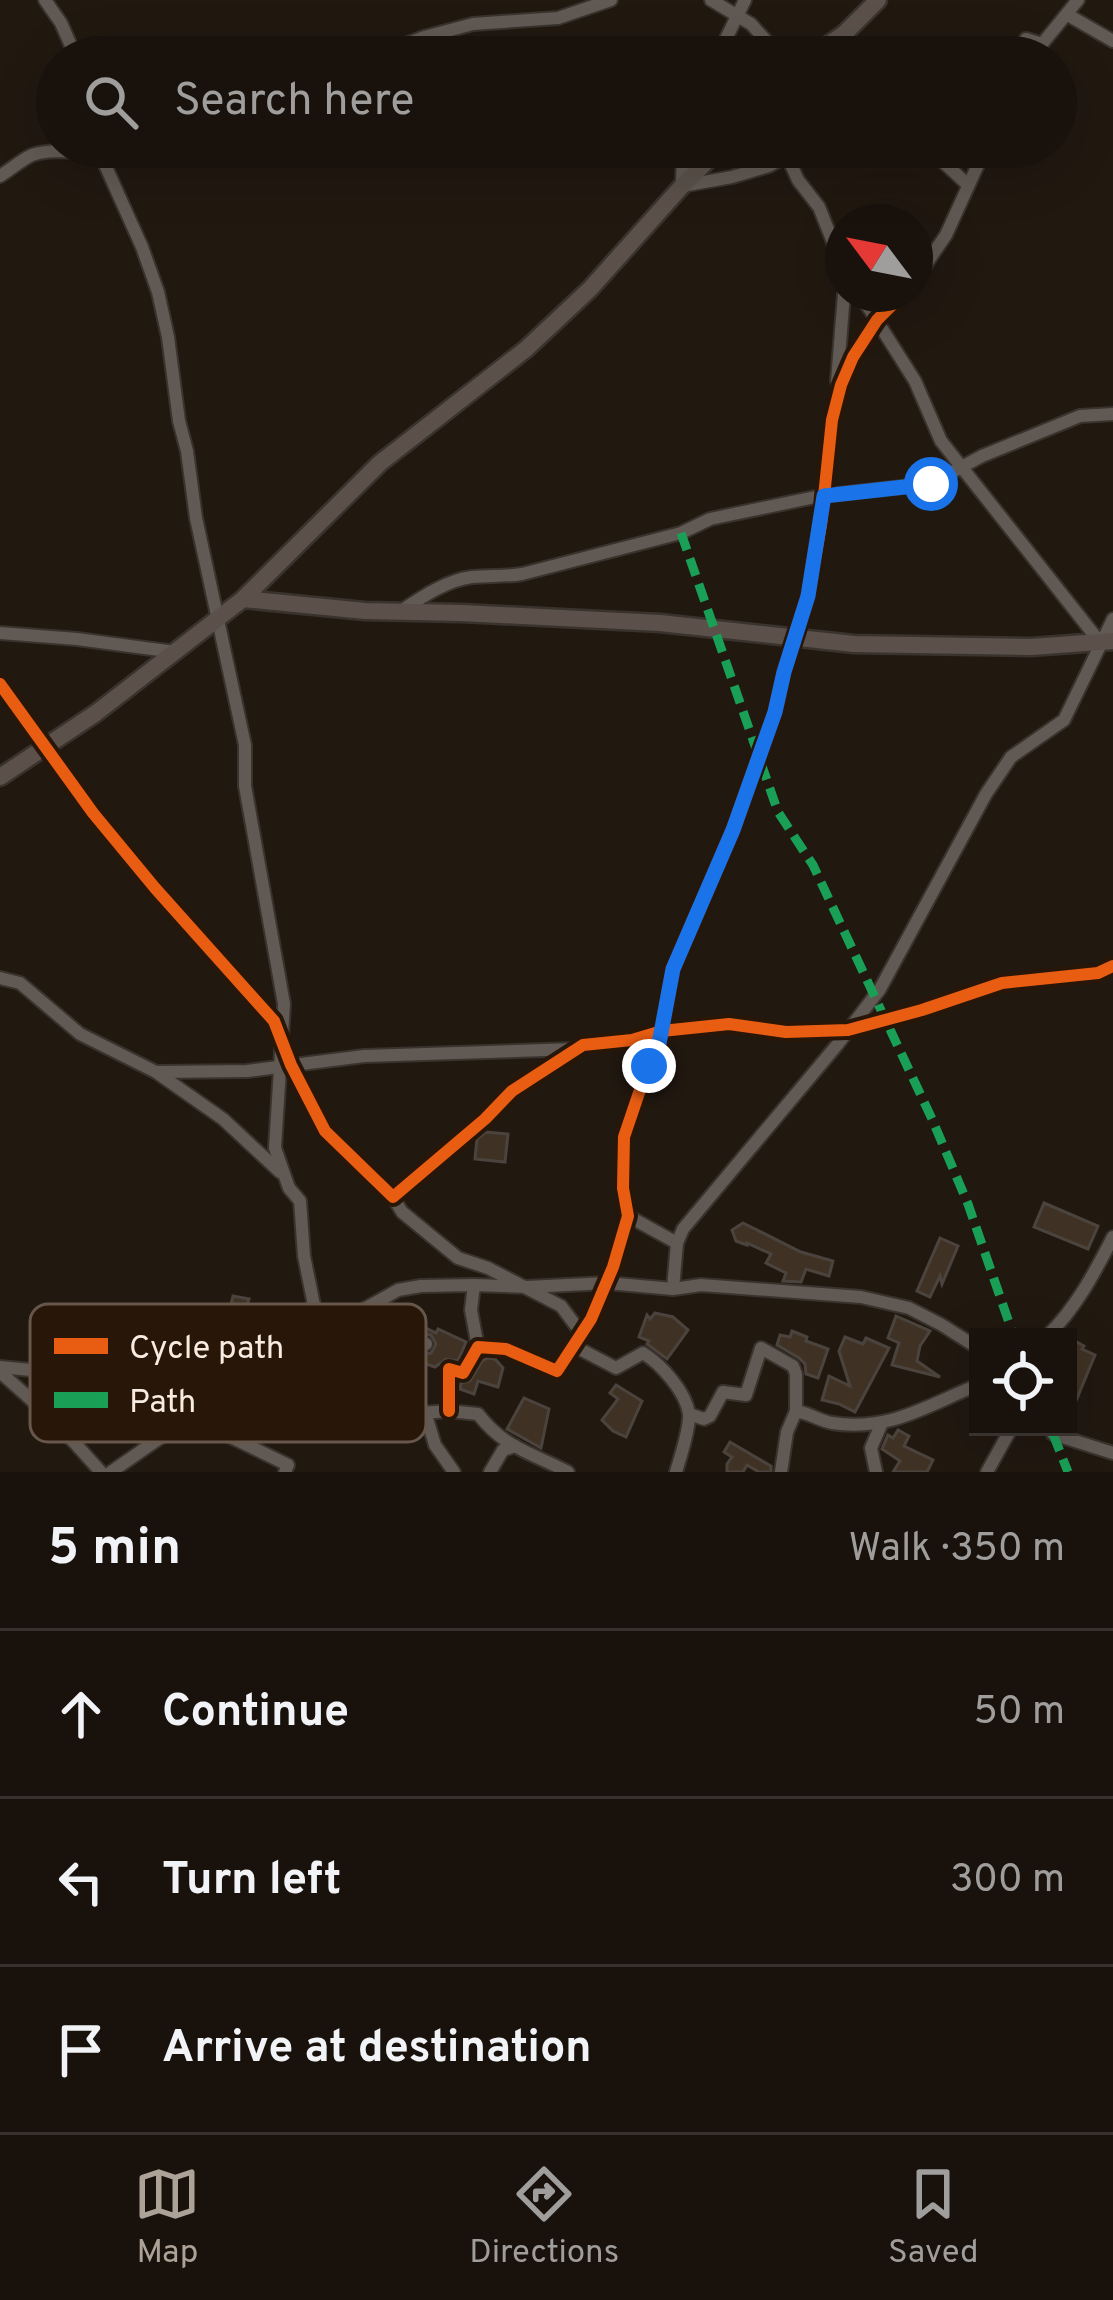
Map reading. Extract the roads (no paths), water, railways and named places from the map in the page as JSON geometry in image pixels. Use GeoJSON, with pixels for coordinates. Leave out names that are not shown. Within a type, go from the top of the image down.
{"type":"FeatureCollection","features":[{"type":"Feature","properties":{"kind":"street"},"geometry":{"type":"LineString","coordinates":[[45,0],[67,36]]}},
{"type":"Feature","properties":{"kind":"street"},"geometry":{"type":"LineString","coordinates":[[428,36],[473,24],[558,18],[611,0]]}},
{"type":"Feature","properties":{"kind":"street"},"geometry":{"type":"LineString","coordinates":[[710,0],[751,24],[762,36]]}},
{"type":"Feature","properties":{"kind":"street"},"geometry":{"type":"LineString","coordinates":[[728,36],[745,0]]}},
{"type":"Feature","properties":{"kind":"street"},"geometry":{"type":"LineString","coordinates":[[841,36],[878,0]]}},
{"type":"Feature","properties":{"kind":"street"},"geometry":{"type":"LineString","coordinates":[[1048,36],[1072,5],[1113,41]]}},
{"type":"Feature","properties":{"kind":"street"},"geometry":{"type":"LineString","coordinates":[[0,176],[36,154]]}},
{"type":"Feature","properties":{"kind":"street"},"geometry":{"type":"LineString","coordinates":[[107,168],[142,247],[168,337],[196,518],[245,745],[245,786],[284,1004],[280,1040]]}},
{"type":"Feature","properties":{"kind":"street"},"geometry":{"type":"LineString","coordinates":[[682,168],[682,186]]}},
{"type":"Feature","properties":{"kind":"street"},"geometry":{"type":"LineString","coordinates":[[0,778],[96,713],[243,599],[380,463],[526,349],[590,289],[700,168]]}},
{"type":"Feature","properties":{"kind":"street"},"geometry":{"type":"LineString","coordinates":[[682,186],[762,168]]}},
{"type":"Feature","properties":{"kind":"street"},"geometry":{"type":"LineString","coordinates":[[793,168],[825,222]]}},
{"type":"Feature","properties":{"kind":"street"},"geometry":{"type":"LineString","coordinates":[[950,168],[968,185]]}},
{"type":"Feature","properties":{"kind":"street"},"geometry":{"type":"LineString","coordinates":[[933,254],[976,168]]}},
{"type":"Feature","properties":{"kind":"street"},"geometry":{"type":"LineString","coordinates":[[478,1347],[506,1349],[556,1371],[578,1340],[607,1282],[628,1216],[622,1169],[624,1137],[658,1049],[673,969],[748,790],[808,596],[824,496],[842,312]]}},
{"type":"Feature","properties":{"kind":"street"},"geometry":{"type":"LineString","coordinates":[[872,312],[915,381],[941,441],[1105,641]]}},
{"type":"Feature","properties":{"kind":"street"},"geometry":{"type":"LineString","coordinates":[[834,412],[853,357],[885,312]]}},
{"type":"Feature","properties":{"kind":"street"},"geometry":{"type":"LineString","coordinates":[[400,612],[443,586],[470,577],[522,574],[681,533],[710,519],[824,496],[931,484],[982,456],[1080,416],[1113,414]]}},
{"type":"Feature","properties":{"kind":"street"},"geometry":{"type":"LineString","coordinates":[[243,599],[365,611],[660,623],[854,644],[1031,647],[1105,641]]}},
{"type":"Feature","properties":{"kind":"street"},"geometry":{"type":"LineString","coordinates":[[673,1289],[683,1228],[880,989],[986,794],[1011,757],[1064,720],[1113,619]]}},
{"type":"Feature","properties":{"kind":"street"},"geometry":{"type":"LineString","coordinates":[[0,633],[175,652]]}},
{"type":"Feature","properties":{"kind":"street"},"geometry":{"type":"LineString","coordinates":[[0,684],[93,813],[274,1021],[285,1066],[275,1148],[300,1201],[314,1304]]}},
{"type":"Feature","properties":{"kind":"street"},"geometry":{"type":"LineString","coordinates":[[393,1197],[512,1091],[583,1045],[729,1024],[786,1032],[848,1030],[1002,982],[1098,973],[1113,966]]}},
{"type":"Feature","properties":{"kind":"street"},"geometry":{"type":"LineString","coordinates":[[0,978],[20,983],[80,1034],[156,1072],[223,1119],[285,1177]]}},
{"type":"Feature","properties":{"kind":"street"},"geometry":{"type":"LineString","coordinates":[[156,1072],[247,1071],[364,1056],[576,1049]]}},
{"type":"Feature","properties":{"kind":"street"},"geometry":{"type":"LineString","coordinates":[[285,1066],[325,1131],[393,1197],[402,1212],[458,1258],[488,1268],[561,1306],[578,1340],[616,1368],[643,1353],[659,1363],[689,1414],[676,1472]]}},
{"type":"Feature","properties":{"kind":"street"},"geometry":{"type":"LineString","coordinates":[[628,1216],[677,1243]]}},
{"type":"Feature","properties":{"kind":"street"},"geometry":{"type":"LineString","coordinates":[[1056,1328],[1113,1237]]}},
{"type":"Feature","properties":{"kind":"street"},"geometry":{"type":"LineString","coordinates":[[373,1304],[398,1290],[474,1285],[607,1282],[673,1289],[701,1285],[872,1298],[909,1308],[969,1342]]}},
{"type":"Feature","properties":{"kind":"street"},"geometry":{"type":"LineString","coordinates":[[449,1411],[449,1369],[464,1373],[478,1347],[471,1310],[474,1285]]}},
{"type":"Feature","properties":{"kind":"street"},"geometry":{"type":"LineString","coordinates":[[689,1414],[710,1416],[723,1392],[746,1395],[761,1348],[793,1366],[796,1412],[787,1432],[783,1471]]}},
{"type":"Feature","properties":{"kind":"street"},"geometry":{"type":"LineString","coordinates":[[0,1369],[30,1371]]}},
{"type":"Feature","properties":{"kind":"street"},"geometry":{"type":"LineString","coordinates":[[0,1369],[30,1397]]}},
{"type":"Feature","properties":{"kind":"street"},"geometry":{"type":"LineString","coordinates":[[796,1412],[828,1423],[881,1425],[969,1389]]}},
{"type":"Feature","properties":{"kind":"street"},"geometry":{"type":"LineString","coordinates":[[426,1412],[478,1414],[494,1435],[568,1472]]}},
{"type":"Feature","properties":{"kind":"street"},"geometry":{"type":"LineString","coordinates":[[426,1415],[435,1445],[454,1472]]}},
{"type":"Feature","properties":{"kind":"street"},"geometry":{"type":"LineString","coordinates":[[876,1472],[871,1448],[881,1425]]}},
{"type":"Feature","properties":{"kind":"street"},"geometry":{"type":"LineString","coordinates":[[987,1472],[1007,1436]]}},
{"type":"Feature","properties":{"kind":"street"},"geometry":{"type":"LineString","coordinates":[[1059,1436],[1113,1453]]}},
{"type":"Feature","properties":{"kind":"street"},"geometry":{"type":"LineString","coordinates":[[74,1442],[101,1472]]}},
{"type":"Feature","properties":{"kind":"street"},"geometry":{"type":"LineString","coordinates":[[110,1472],[154,1442]]}},
{"type":"Feature","properties":{"kind":"street"},"geometry":{"type":"LineString","coordinates":[[241,1442],[288,1465],[285,1472]]}},
{"type":"Feature","properties":{"kind":"street"},"geometry":{"type":"LineString","coordinates":[[490,1472],[503,1450],[515,1446]]}}]}
